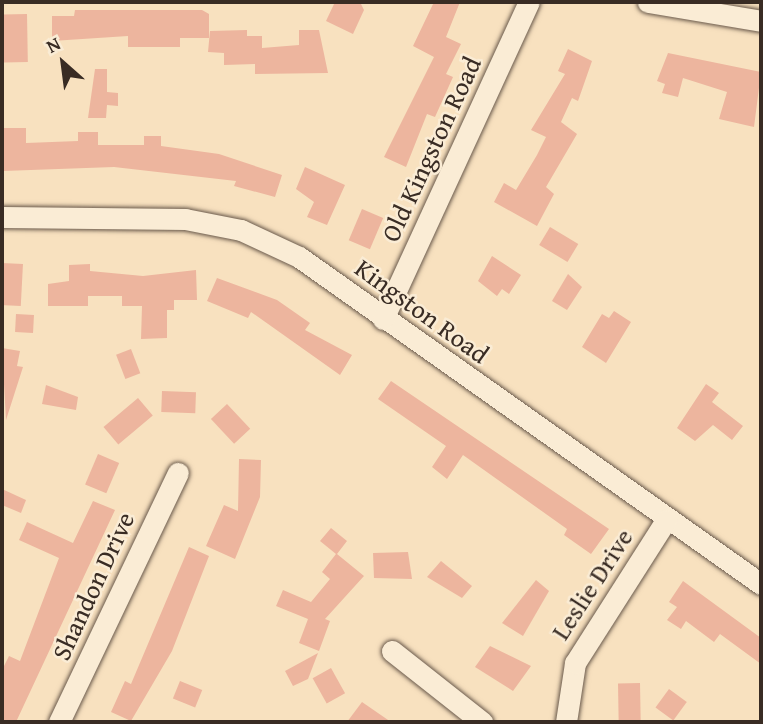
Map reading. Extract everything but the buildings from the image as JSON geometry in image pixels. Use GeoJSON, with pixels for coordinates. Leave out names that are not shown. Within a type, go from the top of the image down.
{"type":"FeatureCollection","features":[{"type":"Feature","properties":{"kind":"street","name":"Old Kingston Road"},"geometry":{"type":"LineString","coordinates":[[383,319],[529,2]]}},
{"type":"Feature","properties":{"kind":"street"},"geometry":{"type":"LineString","coordinates":[[648,2],[761,21]]}},
{"type":"Feature","properties":{"kind":"street","name":"Kingston Road"},"geometry":{"type":"LineString","coordinates":[[2,217],[186,219],[241,230],[299,257],[666,520],[761,584]]}},
{"type":"Feature","properties":{"kind":"street","name":"Shandon Drive"},"geometry":{"type":"LineString","coordinates":[[60,722],[178,473]]}},
{"type":"Feature","properties":{"kind":"street","name":"Leslie Drive"},"geometry":{"type":"LineString","coordinates":[[566,722],[575,663],[666,520]]}},
{"type":"Feature","properties":{"kind":"street"},"geometry":{"type":"LineString","coordinates":[[392,651],[482,722]]}}]}
